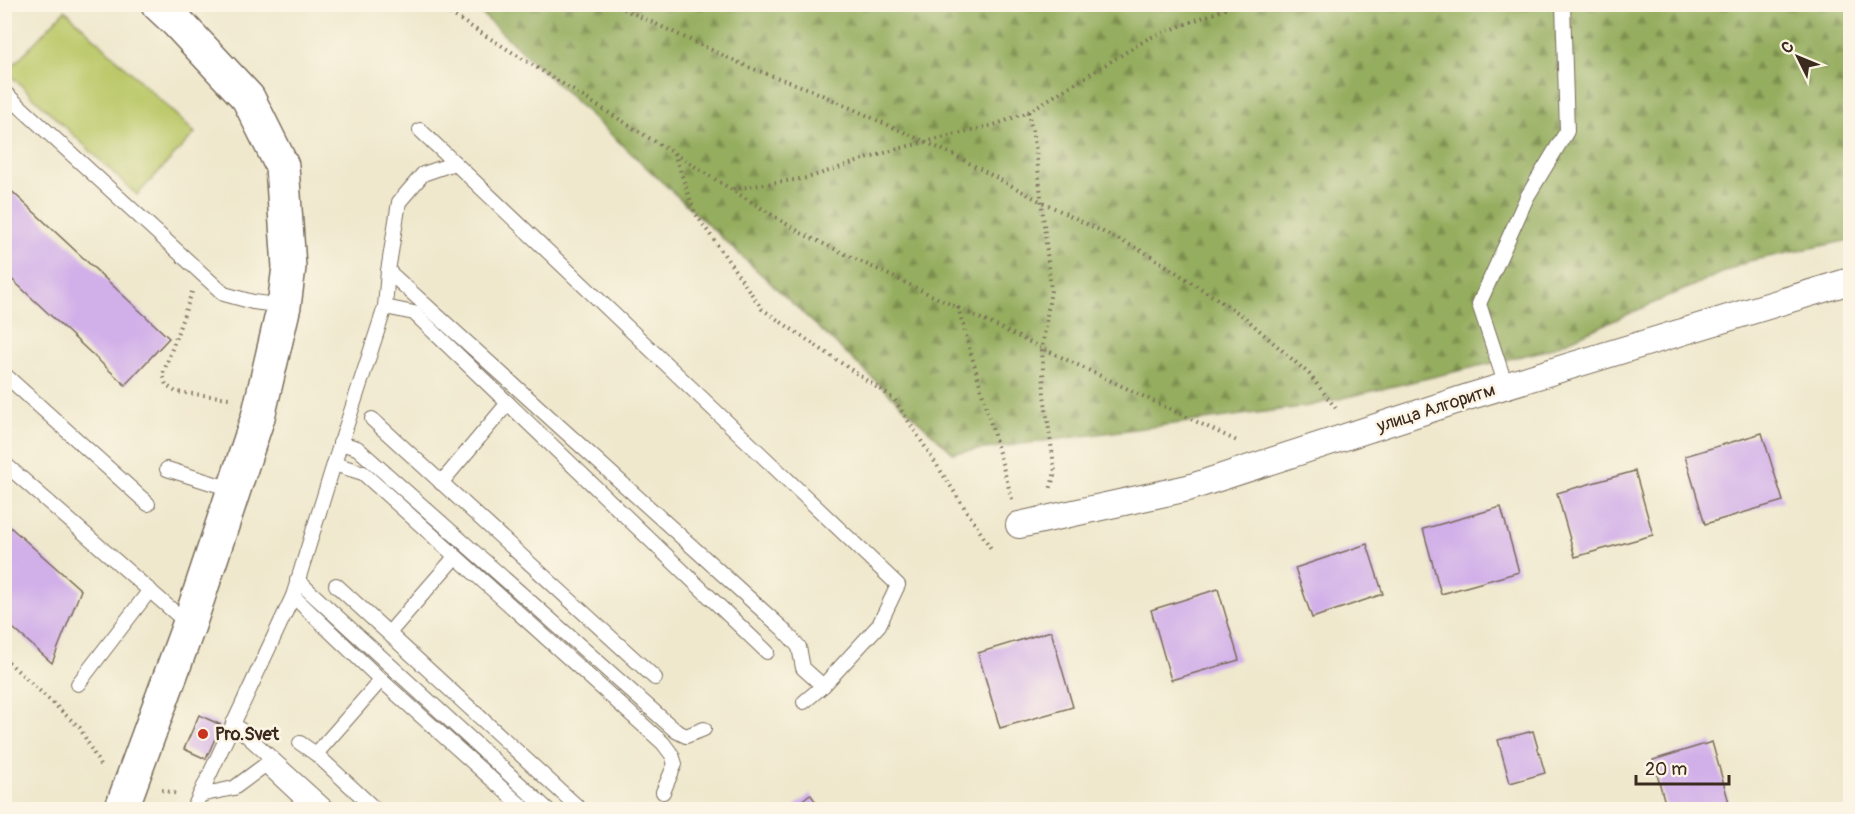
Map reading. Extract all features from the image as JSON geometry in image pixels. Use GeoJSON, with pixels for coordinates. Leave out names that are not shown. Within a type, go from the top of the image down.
{"type":"FeatureCollection","features":[{"type":"Feature","properties":{"kind":"street"},"geometry":{"type":"LineString","coordinates":[[123,809],[189,625],[258,417],[284,306],[289,267],[282,166],[248,98],[158,4]]}},
{"type":"Feature","properties":{"kind":"street","name":"улица Алгоритм"},"geometry":{"type":"LineString","coordinates":[[1031,523],[1188,488],[1506,386],[1851,281]]}},
{"type":"Feature","properties":{"kind":"lane"},"geometry":{"type":"LineString","coordinates":[[1506,386],[1479,304],[1527,197],[1567,131],[1563,4]]}},
{"type":"Feature","properties":{"kind":"lane"},"geometry":{"type":"LineString","coordinates":[[4,92],[224,294],[253,302],[284,306]]}},
{"type":"Feature","properties":{"kind":"lane"},"geometry":{"type":"LineString","coordinates":[[420,130],[898,585],[879,625],[823,686],[804,702]]}},
{"type":"Feature","properties":{"kind":"lane"},"geometry":{"type":"LineString","coordinates":[[193,810],[293,596],[340,443],[386,307],[388,271],[399,202],[423,174],[455,163]]}},
{"type":"Feature","properties":{"kind":"lane"},"geometry":{"type":"LineString","coordinates":[[388,271],[783,629],[799,647],[803,668],[823,686]]}},
{"type":"Feature","properties":{"kind":"lane"},"geometry":{"type":"LineString","coordinates":[[386,307],[414,313],[767,652]]}},
{"type":"Feature","properties":{"kind":"lane"},"geometry":{"type":"LineString","coordinates":[[6,378],[148,504]]}},
{"type":"Feature","properties":{"kind":"lane"},"geometry":{"type":"LineString","coordinates":[[441,483],[508,403]]}},
{"type":"Feature","properties":{"kind":"lane"},"geometry":{"type":"LineString","coordinates":[[372,419],[655,678]]}},
{"type":"Feature","properties":{"kind":"lane"},"geometry":{"type":"LineString","coordinates":[[340,443],[357,448],[676,730],[686,736],[704,729]]}},
{"type":"Feature","properties":{"kind":"lane"},"geometry":{"type":"LineString","coordinates":[[4,463],[189,625]]}},
{"type":"Feature","properties":{"kind":"lane"},"geometry":{"type":"LineString","coordinates":[[334,464],[363,473],[663,743],[672,755],[675,764],[663,792]]}},
{"type":"Feature","properties":{"kind":"lane"},"geometry":{"type":"LineString","coordinates":[[167,469],[234,490]]}},
{"type":"Feature","properties":{"kind":"lane"},"geometry":{"type":"LineString","coordinates":[[389,633],[455,557]]}},
{"type":"Feature","properties":{"kind":"lane"},"geometry":{"type":"LineString","coordinates":[[297,580],[548,810]]}},
{"type":"Feature","properties":{"kind":"lane"},"geometry":{"type":"LineString","coordinates":[[336,585],[581,810]]}},
{"type":"Feature","properties":{"kind":"lane"},"geometry":{"type":"LineString","coordinates":[[78,684],[150,590]]}},
{"type":"Feature","properties":{"kind":"lane"},"geometry":{"type":"LineString","coordinates":[[293,596],[381,680],[526,810]]}},
{"type":"Feature","properties":{"kind":"lane"},"geometry":{"type":"LineString","coordinates":[[316,754],[381,680]]}},
{"type":"Feature","properties":{"kind":"lane"},"geometry":{"type":"LineString","coordinates":[[233,723],[329,810]]}},
{"type":"Feature","properties":{"kind":"lane"},"geometry":{"type":"LineString","coordinates":[[300,743],[316,754],[376,810]]}},
{"type":"Feature","properties":{"kind":"lane"},"geometry":{"type":"LineString","coordinates":[[200,795],[234,788],[265,765],[313,810]]}},
{"type":"Feature","properties":{"kind":"path"},"geometry":{"type":"LineString","coordinates":[[435,4],[801,233],[1275,460]]}},
{"type":"Feature","properties":{"kind":"path"},"geometry":{"type":"LineString","coordinates":[[613,4],[748,67],[809,89],[925,142],[1148,254],[1243,316],[1309,374],[1356,434]]}},
{"type":"Feature","properties":{"kind":"path"},"geometry":{"type":"LineString","coordinates":[[732,189],[807,178],[925,142],[997,124],[1028,112],[1149,38],[1238,4]]}},
{"type":"Feature","properties":{"kind":"path"},"geometry":{"type":"LineString","coordinates":[[1028,112],[1036,150],[1051,290],[1042,348],[1044,395],[1055,472],[1031,523]]}},
{"type":"Feature","properties":{"kind":"path"},"geometry":{"type":"LineString","coordinates":[[674,153],[695,213],[762,309],[894,399],[992,550]]}},
{"type":"Feature","properties":{"kind":"path"},"geometry":{"type":"LineString","coordinates":[[201,272],[188,300],[163,374],[166,385],[176,392],[230,398]]}},
{"type":"Feature","properties":{"kind":"path"},"geometry":{"type":"LineString","coordinates":[[958,307],[1031,523]]}},
{"type":"Feature","properties":{"kind":"path"},"geometry":{"type":"LineString","coordinates":[[4,658],[80,728],[107,777]]}},
{"type":"Feature","properties":{"kind":"green space"},"geometry":{"type":"Polygon","coordinates":[[[472,5],[1850,5],[1850,240],[1749,261],[1547,350],[1309,406],[953,453],[472,5]]]}},
{"type":"Feature","properties":{"kind":"green space"},"geometry":{"type":"Polygon","coordinates":[[[65,10],[195,133],[137,195],[7,72],[65,10]]]}},
{"type":"Feature","properties":{"kind":"building"},"geometry":{"type":"Polygon","coordinates":[[[4,184],[169,338],[125,385],[4,272],[4,184]]]}},
{"type":"Feature","properties":{"kind":"building"},"geometry":{"type":"Polygon","coordinates":[[[1762,433],[1783,501],[1705,524],[1685,456],[1762,433]]]}},
{"type":"Feature","properties":{"kind":"building"},"geometry":{"type":"Polygon","coordinates":[[[1635,471],[1653,535],[1575,557],[1557,493],[1635,471]]]}},
{"type":"Feature","properties":{"kind":"building"},"geometry":{"type":"Polygon","coordinates":[[[1501,507],[1519,572],[1441,594],[1423,529],[1501,507]]]}},
{"type":"Feature","properties":{"kind":"building"},"geometry":{"type":"Polygon","coordinates":[[[9,526],[81,590],[52,663],[4,620],[4,530],[9,526]]]}},
{"type":"Feature","properties":{"kind":"building"},"geometry":{"type":"Polygon","coordinates":[[[1367,544],[1383,594],[1312,618],[1295,568],[1367,544]]]}},
{"type":"Feature","properties":{"kind":"building"},"geometry":{"type":"Polygon","coordinates":[[[1218,589],[1239,660],[1171,680],[1151,610],[1218,589]]]}},
{"type":"Feature","properties":{"kind":"building"},"geometry":{"type":"Polygon","coordinates":[[[1051,631],[1073,707],[1000,728],[978,653],[1051,631]]]}},
{"type":"Feature","properties":{"kind":"building"},"geometry":{"type":"Polygon","coordinates":[[[199,715],[221,725],[206,759],[184,749],[199,715]]]}},
{"type":"Feature","properties":{"kind":"building"},"geometry":{"type":"Polygon","coordinates":[[[1533,731],[1545,773],[1510,783],[1498,740],[1533,731]]]}},
{"type":"Feature","properties":{"kind":"building"},"geometry":{"type":"Polygon","coordinates":[[[1712,742],[1730,806],[1719,810],[1667,810],[1653,760],[1712,742]]]}},
{"type":"Feature","properties":{"kind":"building"},"geometry":{"type":"Polygon","coordinates":[[[810,794],[822,810],[790,810],[810,794]]]}},
{"type":"Feature","properties":{"kind":"place","name":"Pro.Svet"},"geometry":{"type":"Point","coordinates":[203,734]}}]}
